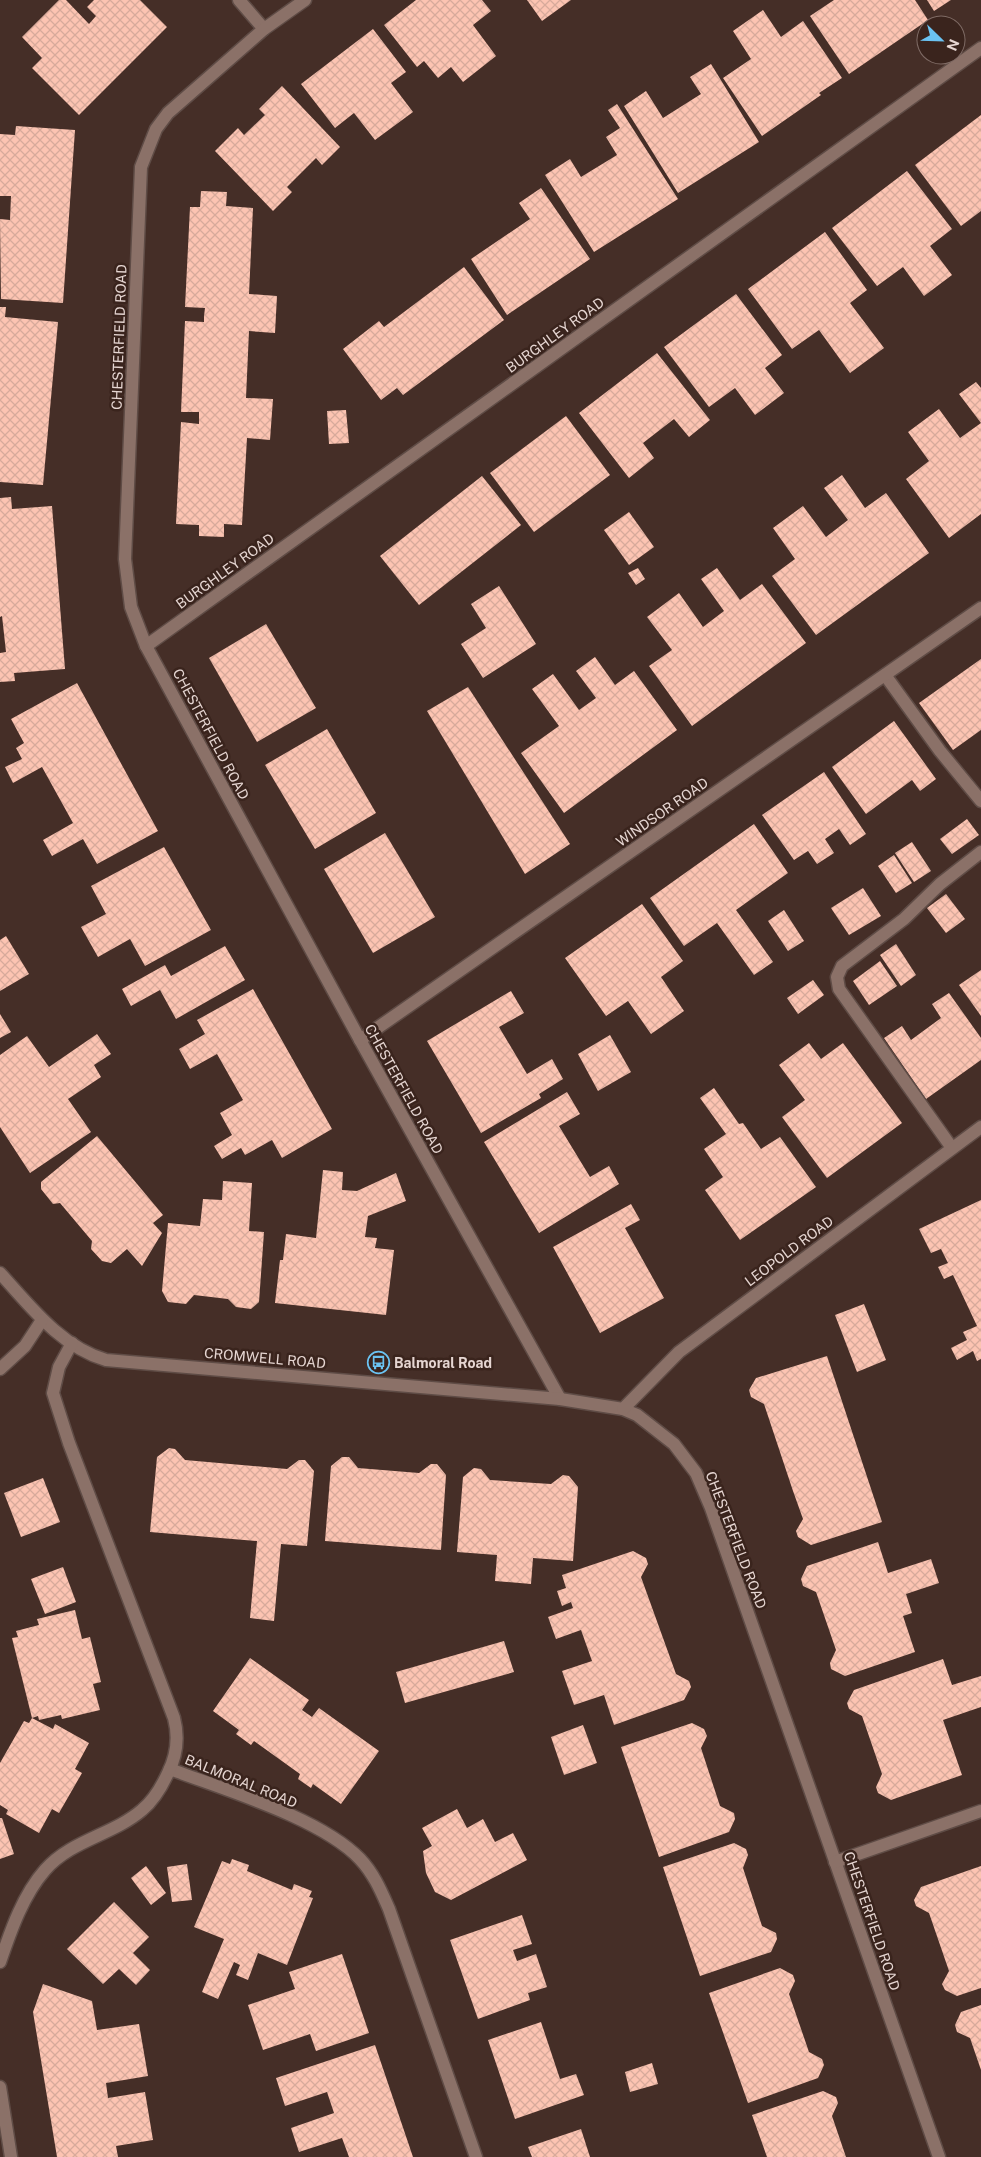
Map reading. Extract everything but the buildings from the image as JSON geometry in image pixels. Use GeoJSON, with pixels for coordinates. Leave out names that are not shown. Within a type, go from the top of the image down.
{"type":"FeatureCollection","features":[{"type":"Feature","properties":{"kind":"street"},"geometry":{"type":"LineString","coordinates":[[239,0],[264,29]]}},
{"type":"Feature","properties":{"kind":"street","name":"CHESTERFIELD ROAD"},"geometry":{"type":"LineString","coordinates":[[306,0],[264,29],[168,113],[156,129],[141,167],[125,559],[131,607],[146,646],[360,1040],[560,1399],[623,1409],[637,1415],[674,1444],[696,1473],[711,1508],[939,2157]]}},
{"type":"Feature","properties":{"kind":"street","name":"BURGHLEY ROAD"},"geometry":{"type":"LineString","coordinates":[[146,646],[981,48]]}},
{"type":"Feature","properties":{"kind":"street","name":"WINDSOR ROAD"},"geometry":{"type":"LineString","coordinates":[[360,1040],[981,608]]}},
{"type":"Feature","properties":{"kind":"street"},"geometry":{"type":"LineString","coordinates":[[885,675],[940,752],[981,801]]}},
{"type":"Feature","properties":{"kind":"street"},"geometry":{"type":"LineString","coordinates":[[952,1148],[839,989],[837,977],[842,966],[904,919],[940,884],[981,852]]}},
{"type":"Feature","properties":{"kind":"street","name":"LEOPOLD ROAD"},"geometry":{"type":"LineString","coordinates":[[623,1409],[679,1352],[981,1127]]}},
{"type":"Feature","properties":{"kind":"street","name":"CROMWELL ROAD"},"geometry":{"type":"LineString","coordinates":[[0,1273],[42,1320],[72,1343],[106,1360],[560,1399]]}},
{"type":"Feature","properties":{"kind":"street"},"geometry":{"type":"LineString","coordinates":[[0,1369],[25,1346],[42,1320]]}},
{"type":"Feature","properties":{"kind":"street","name":"BALMORAL ROAD"},"geometry":{"type":"LineString","coordinates":[[72,1343],[59,1366],[53,1393],[69,1443],[174,1718],[177,1745],[170,1769],[308,1824],[332,1836],[360,1859],[377,1882],[389,1909],[476,2157]]}},
{"type":"Feature","properties":{"kind":"street"},"geometry":{"type":"LineString","coordinates":[[0,1962],[12,1926],[45,1869],[71,1848],[143,1810],[158,1791],[170,1769]]}},
{"type":"Feature","properties":{"kind":"street"},"geometry":{"type":"LineString","coordinates":[[835,1862],[981,1811]]}},
{"type":"Feature","properties":{"kind":"street"},"geometry":{"type":"LineString","coordinates":[[0,2087],[11,2157]]}},
{"type":"Feature","properties":{"kind":"place","name":"Balmoral Road"},"geometry":{"type":"Point","coordinates":[378,1363]}}]}
